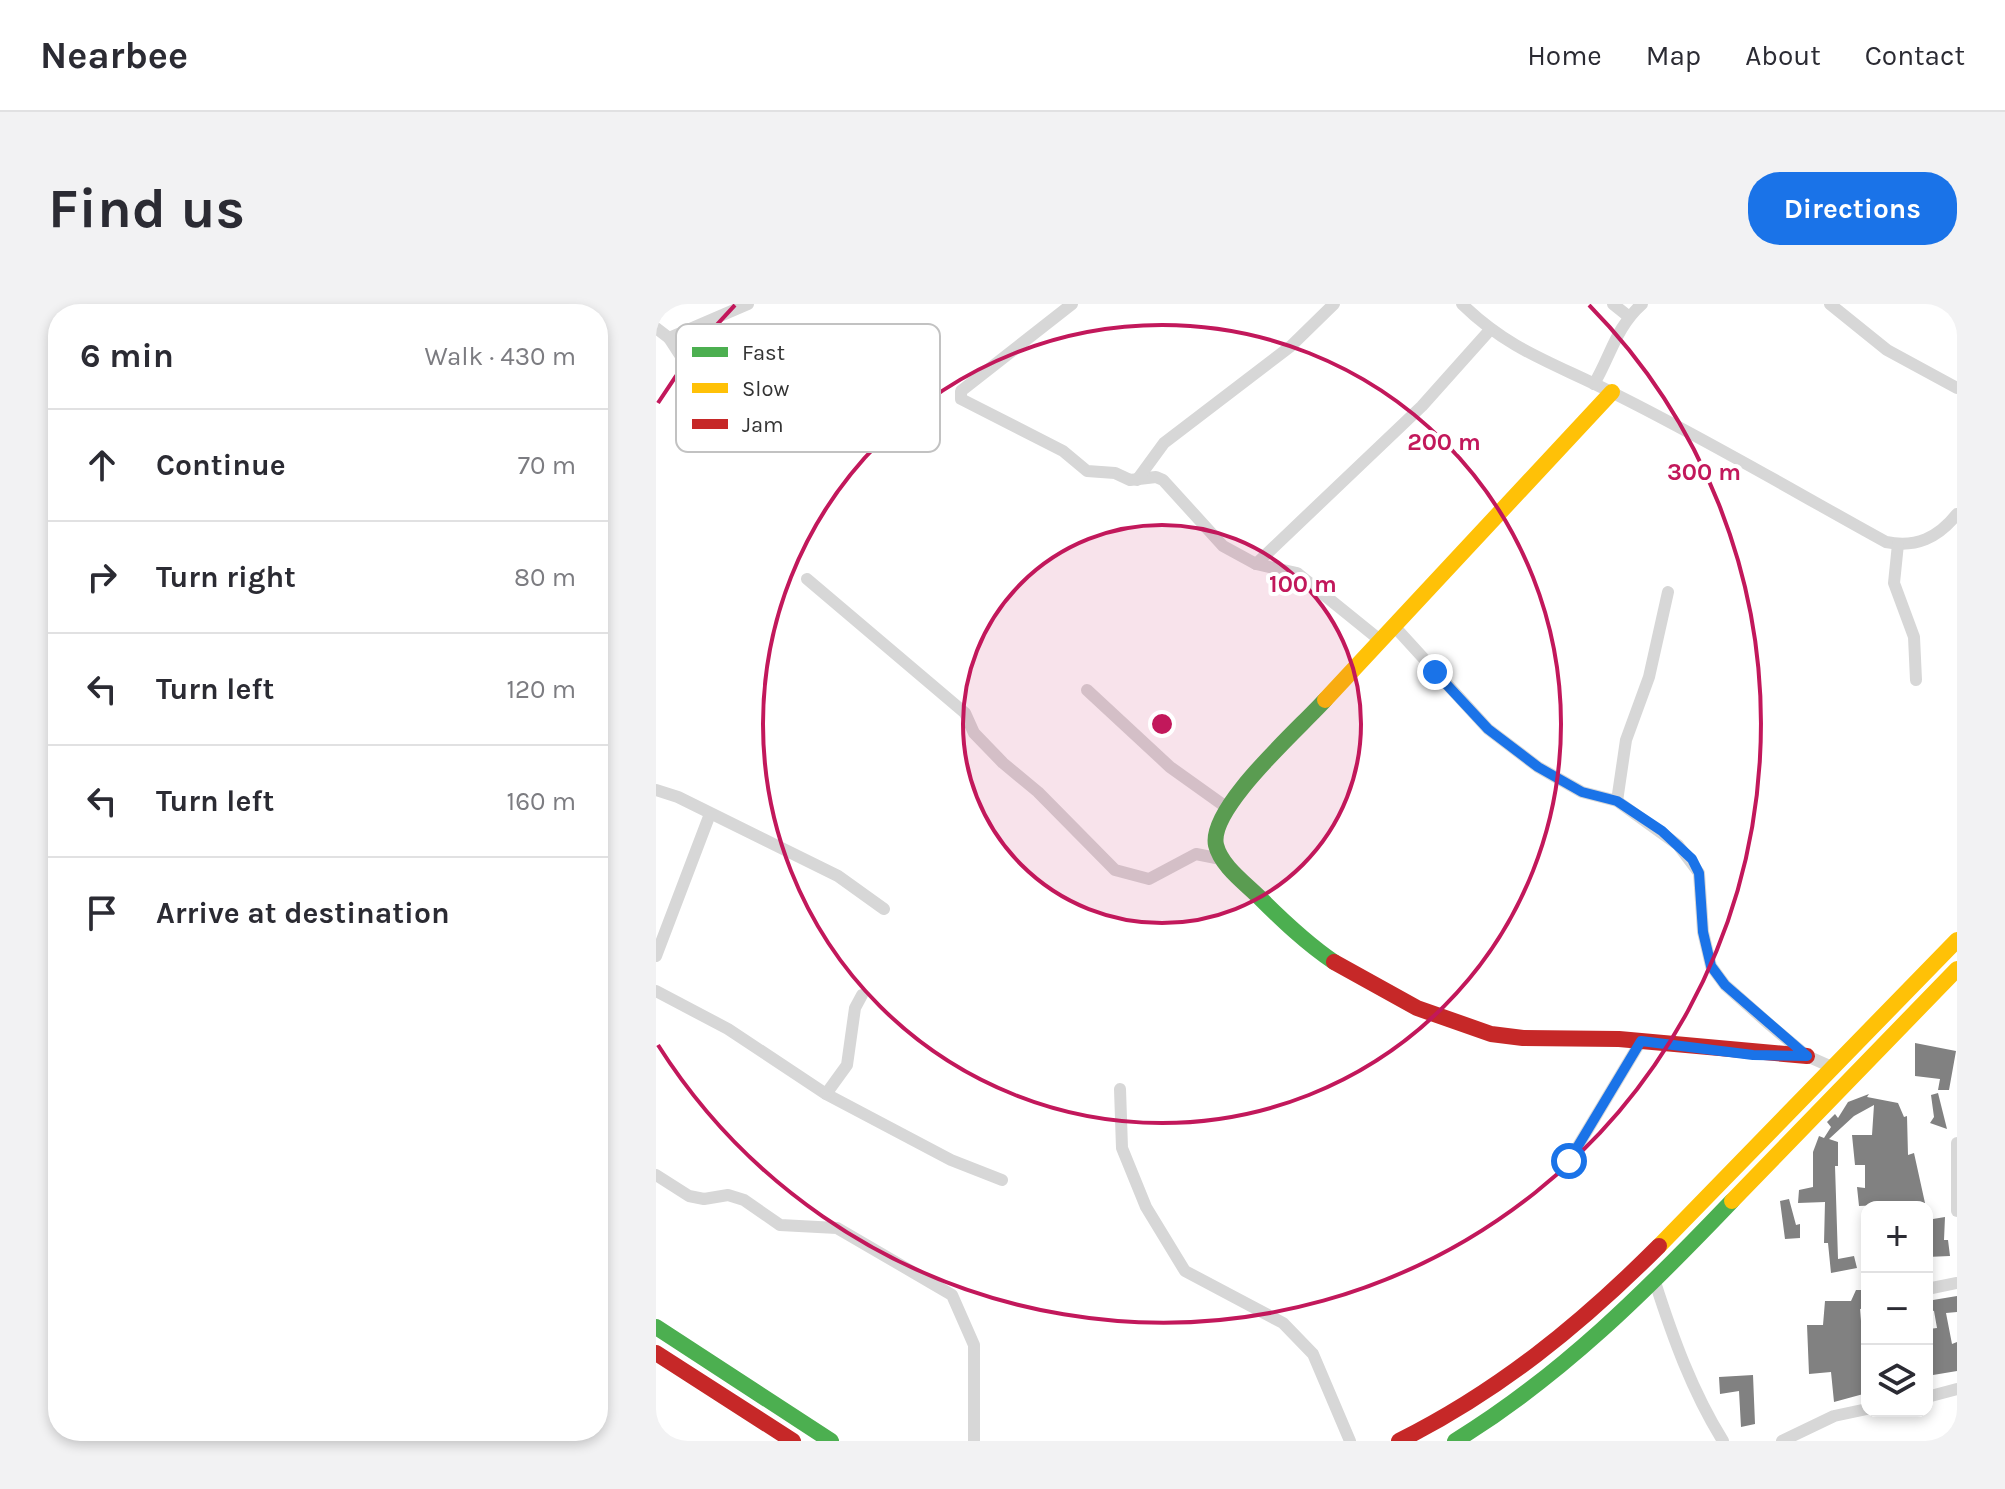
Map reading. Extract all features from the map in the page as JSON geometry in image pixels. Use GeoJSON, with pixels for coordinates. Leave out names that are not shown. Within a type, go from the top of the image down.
{"type":"FeatureCollection","features":[{"type":"Feature","properties":{"kind":"street"},"geometry":{"type":"LineString","coordinates":[[702,324],[748,304]]}},
{"type":"Feature","properties":{"kind":"street"},"geometry":{"type":"LineString","coordinates":[[1072,304],[961,391],[961,399],[1063,451],[1087,471],[1115,473],[1137,480],[1156,477],[1163,480],[1223,546],[1256,564],[1297,573],[1381,641]]}},
{"type":"Feature","properties":{"kind":"street"},"geometry":{"type":"LineString","coordinates":[[1137,480],[1164,443],[1291,346],[1334,304]]}},
{"type":"Feature","properties":{"kind":"street"},"geometry":{"type":"LineString","coordinates":[[1462,304],[1489,331],[1516,349],[1612,392],[1886,542],[1898,544],[1926,540],[1957,514]]}},
{"type":"Feature","properties":{"kind":"street"},"geometry":{"type":"LineString","coordinates":[[1613,304],[1628,316]]}},
{"type":"Feature","properties":{"kind":"street"},"geometry":{"type":"LineString","coordinates":[[1594,384],[1606,363],[1615,336],[1628,316],[1642,304]]}},
{"type":"Feature","properties":{"kind":"street"},"geometry":{"type":"LineString","coordinates":[[1830,304],[1887,350],[1957,388]]}},
{"type":"Feature","properties":{"kind":"street"},"geometry":{"type":"LineString","coordinates":[[656,328],[669,338],[676,349]]}},
{"type":"Feature","properties":{"kind":"street"},"geometry":{"type":"LineString","coordinates":[[1256,564],[1422,406],[1489,331]]}},
{"type":"Feature","properties":{"kind":"street"},"geometry":{"type":"LineString","coordinates":[[669,338],[676,335]]}},
{"type":"Feature","properties":{"kind":"street"},"geometry":{"type":"LineString","coordinates":[[1612,392],[1226,807],[1214,826],[1214,841],[1221,859],[1299,937],[1348,972],[1436,1014],[1492,1034],[1641,1041],[1753,1055],[1807,1056]]}},
{"type":"Feature","properties":{"kind":"street"},"geometry":{"type":"LineString","coordinates":[[1898,544],[1894,583],[1914,637],[1916,680]]}},
{"type":"Feature","properties":{"kind":"street"},"geometry":{"type":"LineString","coordinates":[[807,579],[965,713],[984,743],[1115,870],[1149,879],[1196,854],[1221,859]]}},
{"type":"Feature","properties":{"kind":"street"},"geometry":{"type":"LineString","coordinates":[[1617,801],[1626,740],[1649,677],[1668,592]]}},
{"type":"Feature","properties":{"kind":"street"},"geometry":{"type":"LineString","coordinates":[[1394,626],[1488,729],[1538,767],[1582,792],[1617,801],[1662,831],[1692,859],[1699,873],[1703,932],[1711,966],[1725,985],[1807,1056],[1834,1068]]}},
{"type":"Feature","properties":{"kind":"street"},"geometry":{"type":"LineString","coordinates":[[1087,690],[1170,767],[1226,807]]}},
{"type":"Feature","properties":{"kind":"street"},"geometry":{"type":"LineString","coordinates":[[656,790],[838,876],[884,909]]}},
{"type":"Feature","properties":{"kind":"street"},"geometry":{"type":"LineString","coordinates":[[656,956],[673,917],[677,892],[689,871],[710,814]]}},
{"type":"Feature","properties":{"kind":"street"},"geometry":{"type":"LineString","coordinates":[[1399,1441],[1501,1387],[1561,1342],[1643,1264],[1957,940]]}},
{"type":"Feature","properties":{"kind":"street"},"geometry":{"type":"LineString","coordinates":[[1455,1441],[1514,1404],[1578,1357],[1655,1282],[1957,969]]}},
{"type":"Feature","properties":{"kind":"street"},"geometry":{"type":"LineString","coordinates":[[656,991],[728,1029],[826,1094],[951,1160],[1002,1180]]}},
{"type":"Feature","properties":{"kind":"street"},"geometry":{"type":"LineString","coordinates":[[826,1094],[847,1065],[855,1008],[862,995]]}},
{"type":"Feature","properties":{"kind":"street"},"geometry":{"type":"LineString","coordinates":[[1569,1161],[1641,1041]]}},
{"type":"Feature","properties":{"kind":"street"},"geometry":{"type":"LineString","coordinates":[[1120,1089],[1122,1148],[1146,1207],[1185,1271],[1283,1323],[1313,1354],[1350,1441]]}},
{"type":"Feature","properties":{"kind":"street"},"geometry":{"type":"LineString","coordinates":[[1957,1143],[1957,1211]]}},
{"type":"Feature","properties":{"kind":"street"},"geometry":{"type":"LineString","coordinates":[[656,1175],[689,1196],[704,1199],[728,1195],[744,1200],[780,1225],[837,1228],[952,1295],[974,1345],[974,1441]]}},
{"type":"Feature","properties":{"kind":"street"},"geometry":{"type":"LineString","coordinates":[[1655,1282],[1683,1365],[1723,1441]]}},
{"type":"Feature","properties":{"kind":"street"},"geometry":{"type":"LineString","coordinates":[[1933,1288],[1957,1283]]}},
{"type":"Feature","properties":{"kind":"street"},"geometry":{"type":"LineString","coordinates":[[656,1327],[831,1441]]}},
{"type":"Feature","properties":{"kind":"street"},"geometry":{"type":"LineString","coordinates":[[1561,1342],[1578,1357]]}},
{"type":"Feature","properties":{"kind":"street"},"geometry":{"type":"LineString","coordinates":[[656,1353],[793,1441]]}},
{"type":"Feature","properties":{"kind":"street"},"geometry":{"type":"LineString","coordinates":[[1933,1395],[1957,1389]]}},
{"type":"Feature","properties":{"kind":"street"},"geometry":{"type":"LineString","coordinates":[[1782,1441],[1834,1416],[1861,1410]]}},
{"type":"Feature","properties":{"kind":"building"},"geometry":{"type":"Polygon","coordinates":[[[1915,1043],[1956,1051],[1949,1090],[1938,1090],[1940,1079],[1915,1076],[1915,1043]]]}},
{"type":"Feature","properties":{"kind":"building"},"geometry":{"type":"Polygon","coordinates":[[[1938,1093],[1947,1129],[1930,1123],[1934,1117],[1931,1095],[1938,1093]]]}},
{"type":"Feature","properties":{"kind":"building"},"geometry":{"type":"Polygon","coordinates":[[[1869,1094],[1867,1097],[1898,1103],[1904,1117],[1907,1116],[1908,1155],[1914,1153],[1925,1201],[1861,1201],[1859,1206],[1857,1187],[1865,1188],[1865,1165],[1855,1165],[1852,1135],[1872,1135],[1874,1105],[1854,1116],[1829,1139],[1838,1142],[1838,1166],[1835,1166],[1838,1259],[1854,1256],[1857,1268],[1831,1273],[1828,1243],[1824,1243],[1825,1202],[1798,1203],[1799,1190],[1813,1187],[1813,1152],[1819,1136],[1824,1138],[1831,1127],[1827,1122],[1835,1114],[1838,1118],[1848,1102],[1869,1094]]]}},
{"type":"Feature","properties":{"kind":"building"},"geometry":{"type":"Polygon","coordinates":[[[1789,1199],[1796,1225],[1800,1224],[1800,1238],[1785,1239],[1780,1201],[1789,1199]]]}},
{"type":"Feature","properties":{"kind":"building"},"geometry":{"type":"Polygon","coordinates":[[[1945,1217],[1944,1240],[1948,1240],[1950,1256],[1933,1257],[1933,1219],[1945,1217]]]}},
{"type":"Feature","properties":{"kind":"building"},"geometry":{"type":"Polygon","coordinates":[[[1856,1290],[1861,1290],[1861,1395],[1834,1402],[1831,1372],[1809,1374],[1807,1325],[1823,1325],[1825,1301],[1851,1301],[1856,1290]]]}},
{"type":"Feature","properties":{"kind":"building"},"geometry":{"type":"Polygon","coordinates":[[[1957,1296],[1957,1312],[1946,1313],[1952,1344],[1957,1342],[1957,1371],[1933,1375],[1933,1328],[1937,1328],[1933,1300],[1957,1296]]]}},
{"type":"Feature","properties":{"kind":"building"},"geometry":{"type":"Polygon","coordinates":[[[1753,1375],[1755,1424],[1741,1427],[1739,1391],[1720,1394],[1719,1377],[1753,1375]]]}},
{"type":"Feature","properties":{"kind":"traffic: fast"},"geometry":{"type":"LineString","coordinates":[[1325,700],[1240,790],[1217,829],[1216,845],[1234,874],[1295,931],[1334,962]]}},
{"type":"Feature","properties":{"kind":"traffic: fast"},"geometry":{"type":"LineString","coordinates":[[1455,1441],[1494,1416],[1567,1360],[1635,1299],[1732,1201]]}},
{"type":"Feature","properties":{"kind":"traffic: fast"},"geometry":{"type":"LineString","coordinates":[[656,1327],[831,1441]]}},
{"type":"Feature","properties":{"kind":"traffic: slow"},"geometry":{"type":"LineString","coordinates":[[1325,700],[1612,392]]}},
{"type":"Feature","properties":{"kind":"traffic: slow"},"geometry":{"type":"LineString","coordinates":[[1659,1246],[1957,940]]}},
{"type":"Feature","properties":{"kind":"traffic: slow"},"geometry":{"type":"LineString","coordinates":[[1732,1201],[1957,969]]}},
{"type":"Feature","properties":{"kind":"traffic: jam"},"geometry":{"type":"LineString","coordinates":[[1334,962],[1417,1008],[1491,1034],[1523,1038],[1619,1039],[1807,1056]]}},
{"type":"Feature","properties":{"kind":"traffic: jam"},"geometry":{"type":"LineString","coordinates":[[1399,1441],[1471,1401],[1537,1354],[1599,1303],[1659,1246]]}},
{"type":"Feature","properties":{"kind":"traffic: jam"},"geometry":{"type":"LineString","coordinates":[[656,1353],[793,1441]]}},
{"type":"Feature","properties":{"kind":"route"},"geometry":{"type":"LineString","coordinates":[[1435,672],[1488,729],[1538,767],[1582,792],[1617,801],[1662,831],[1692,859],[1699,873],[1703,932],[1711,966],[1725,985],[1752,1011],[1807,1056],[1753,1055],[1641,1041],[1569,1161]]}}]}
